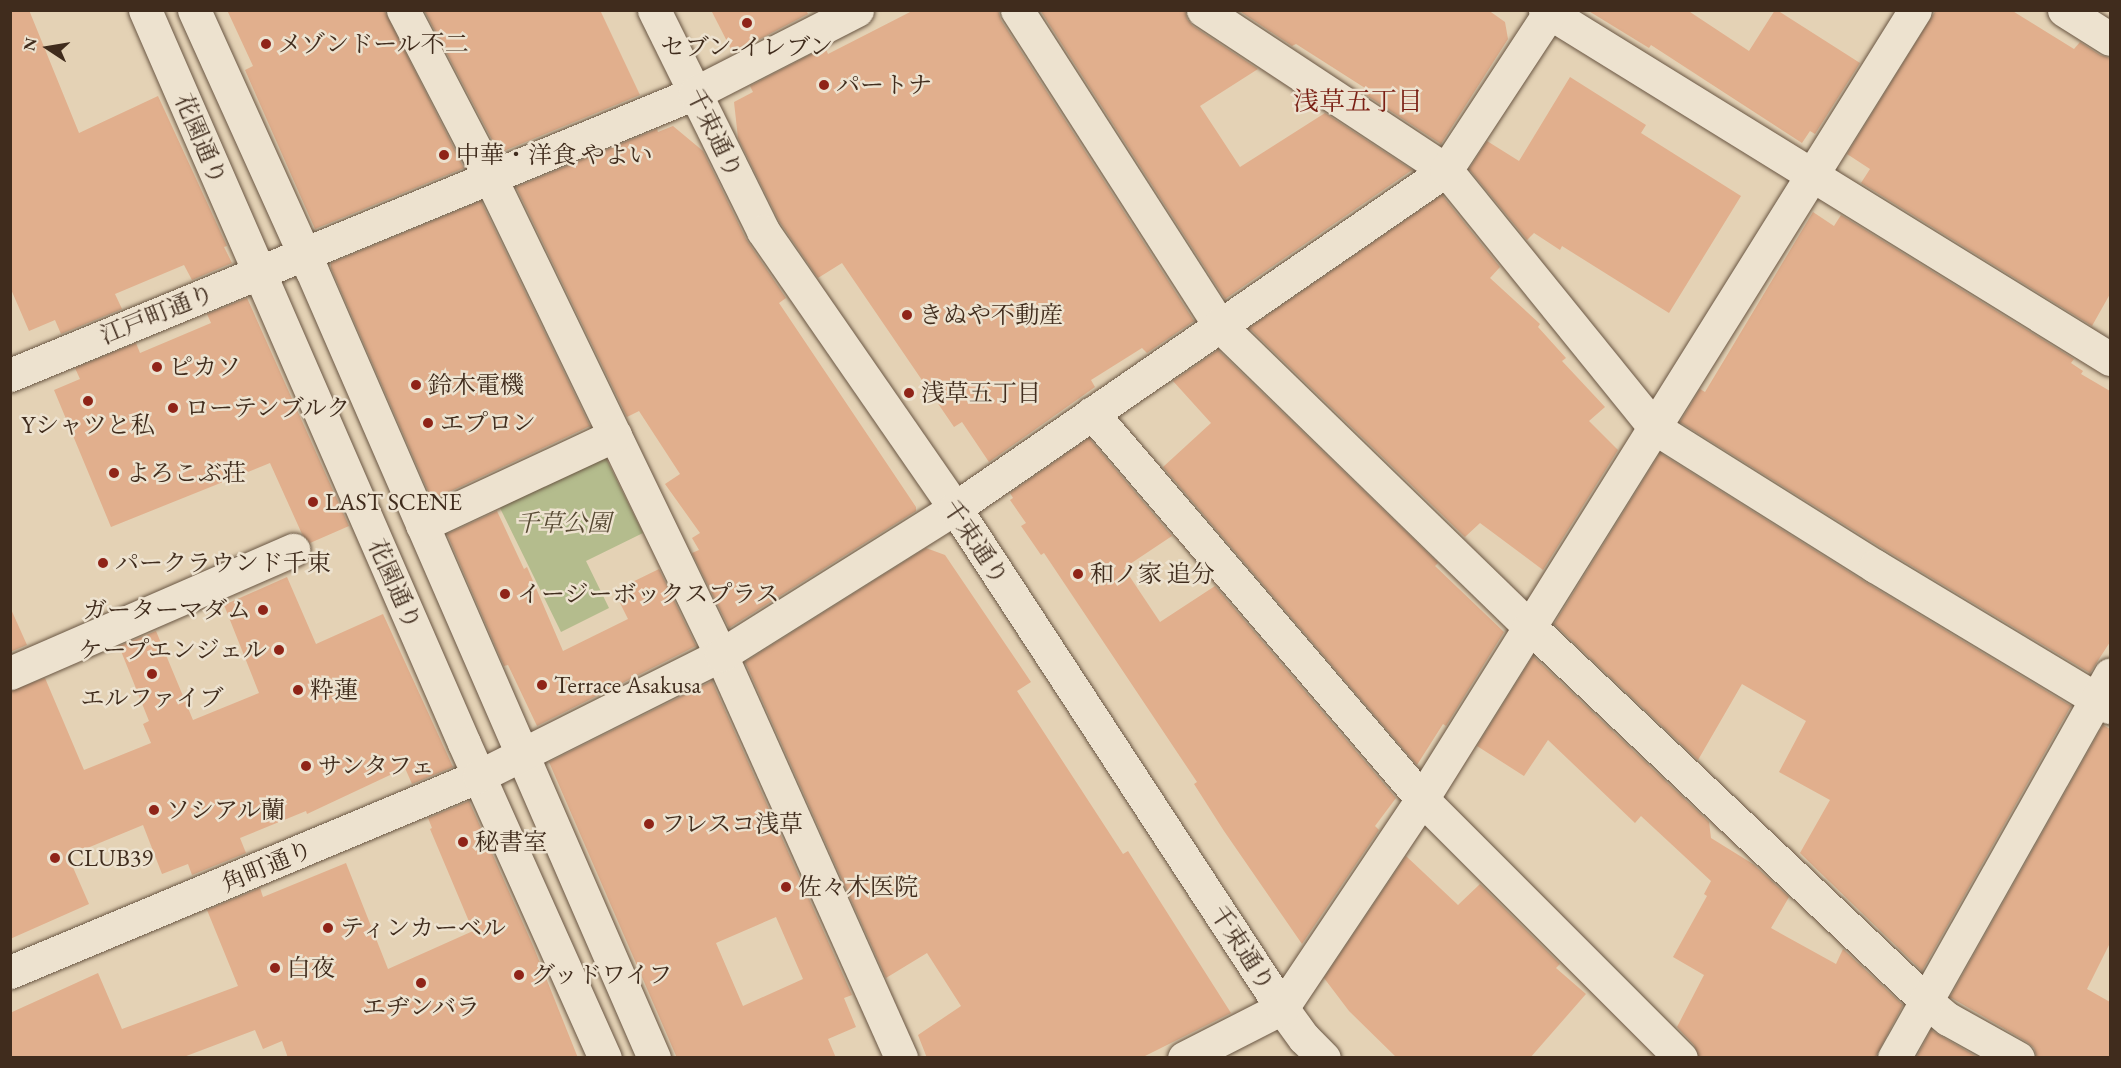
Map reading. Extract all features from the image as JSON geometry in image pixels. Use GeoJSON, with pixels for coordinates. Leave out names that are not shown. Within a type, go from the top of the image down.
{"type":"FeatureCollection","features":[{"type":"Feature","properties":{"kind":"street","name":"花園通り"},"geometry":{"type":"LineString","coordinates":[[145,10],[479,776],[605,1058]]}},
{"type":"Feature","properties":{"kind":"street","name":"花園通り"},"geometry":{"type":"LineString","coordinates":[[194,10],[304,254],[654,1058]]}},
{"type":"Feature","properties":{"kind":"street"},"geometry":{"type":"LineString","coordinates":[[403,10],[490,177],[721,655],[901,1058]]}},
{"type":"Feature","properties":{"kind":"street","name":"千束通り"},"geometry":{"type":"LineString","coordinates":[[654,10],[763,231],[955,508],[1282,1008],[1304,1038],[1324,1058]]}},
{"type":"Feature","properties":{"kind":"street","name":"江戸町通り"},"geometry":{"type":"LineString","coordinates":[[10,375],[695,93],[857,10]]}},
{"type":"Feature","properties":{"kind":"street"},"geometry":{"type":"LineString","coordinates":[[1017,10],[1219,325],[1529,626],[1924,1000],[1948,1019],[2018,1058]]}},
{"type":"Feature","properties":{"kind":"street"},"geometry":{"type":"LineString","coordinates":[[1203,10],[1446,170],[1655,428],[1875,566],[2106,694],[1924,1000],[1894,1058]]}},
{"type":"Feature","properties":{"kind":"street"},"geometry":{"type":"LineString","coordinates":[[1184,1058],[1282,1008],[1422,799],[1915,10]]}},
{"type":"Feature","properties":{"kind":"street"},"geometry":{"type":"LineString","coordinates":[[2064,10],[2110,39]]}},
{"type":"Feature","properties":{"kind":"street"},"geometry":{"type":"LineString","coordinates":[[1446,170],[1549,11],[2110,359]]}},
{"type":"Feature","properties":{"kind":"street","name":"角町通り"},"geometry":{"type":"LineString","coordinates":[[10,972],[479,776],[721,655],[955,508],[1446,170]]}},
{"type":"Feature","properties":{"kind":"street"},"geometry":{"type":"LineString","coordinates":[[1092,413],[1422,799],[1681,1058]]}},
{"type":"Feature","properties":{"kind":"street"},"geometry":{"type":"LineString","coordinates":[[422,525],[615,435]]}},
{"type":"Feature","properties":{"kind":"street"},"geometry":{"type":"LineString","coordinates":[[10,673],[293,550]]}},
{"type":"Feature","properties":{"kind":"green space","name":"千草公園"},"geometry":{"type":"Polygon","coordinates":[[[604,454],[643,533],[586,561],[609,608],[561,632],[499,506],[604,454]]]}},
{"type":"Feature","properties":{"kind":"building"},"geometry":{"type":"Polygon","coordinates":[[[10,10],[29,10],[79,133],[158,96],[227,246],[224,247],[232,263],[192,280],[184,265],[115,294],[122,309],[61,334],[55,320],[29,331],[10,287],[10,10]]]}},
{"type":"Feature","properties":{"kind":"building"},"geometry":{"type":"Polygon","coordinates":[[[227,10],[384,10],[464,168],[315,229],[245,70],[253,66],[227,10]]]}},
{"type":"Feature","properties":{"kind":"building"},"geometry":{"type":"Polygon","coordinates":[[[424,10],[600,10],[640,95],[499,153],[424,10]]]}},
{"type":"Feature","properties":{"kind":"building"},"geometry":{"type":"Polygon","coordinates":[[[711,10],[806,10],[808,14],[733,53],[711,10]]]}},
{"type":"Feature","properties":{"kind":"building"},"geometry":{"type":"Polygon","coordinates":[[[914,10],[998,10],[1001,20],[1194,321],[1147,353],[1142,348],[1091,380],[1095,387],[989,462],[962,422],[954,427],[842,263],[818,278],[779,221],[738,138],[734,102],[753,92],[750,86],[825,47],[828,54],[914,10]]]}},
{"type":"Feature","properties":{"kind":"building"},"geometry":{"type":"Polygon","coordinates":[[[1040,10],[1185,10],[1187,19],[1193,26],[1258,69],[1200,106],[1240,167],[1325,113],[1412,170],[1225,299],[1040,10]]]}},
{"type":"Feature","properties":{"kind":"building"},"geometry":{"type":"Polygon","coordinates":[[[1238,10],[1488,10],[1505,22],[1508,39],[1441,144],[1360,91],[1365,88],[1296,44],[1292,46],[1238,10]]]}},
{"type":"Feature","properties":{"kind":"building"},"geometry":{"type":"Polygon","coordinates":[[[1587,10],[1687,10],[1749,51],[1777,10],[1860,63],[1815,134],[1810,131],[1802,143],[1651,45],[1649,48],[1587,10]]]}},
{"type":"Feature","properties":{"kind":"building"},"geometry":{"type":"Polygon","coordinates":[[[1936,10],[2011,10],[2074,49],[2080,42],[2100,55],[2110,58],[2110,294],[2092,326],[1861,183],[1870,169],[1847,154],[1936,10]]]}},
{"type":"Feature","properties":{"kind":"building"},"geometry":{"type":"Polygon","coordinates":[[[1570,77],[1646,125],[1641,133],[1741,196],[1669,313],[1562,246],[1560,250],[1534,233],[1527,240],[1469,169],[1487,141],[1519,161],[1570,77]]]}},
{"type":"Feature","properties":{"kind":"building"},"geometry":{"type":"Polygon","coordinates":[[[673,126],[703,151],[746,239],[786,298],[779,303],[916,507],[916,511],[729,628],[692,553],[699,550],[692,538],[700,533],[665,484],[680,474],[639,411],[627,417],[516,187],[657,129],[658,132],[673,126]]]}},
{"type":"Feature","properties":{"kind":"building"},"geometry":{"type":"Polygon","coordinates":[[[1442,195],[1500,267],[1490,278],[1540,324],[1538,327],[1566,358],[1562,361],[1605,407],[1589,421],[1618,450],[1543,570],[1480,523],[1465,537],[1249,328],[1442,195]]]}},
{"type":"Feature","properties":{"kind":"building"},"geometry":{"type":"Polygon","coordinates":[[[481,201],[590,426],[432,500],[331,268],[331,263],[481,201]]]}},
{"type":"Feature","properties":{"kind":"building"},"geometry":{"type":"Polygon","coordinates":[[[1813,212],[1834,226],[1841,215],[2074,359],[2071,363],[2083,371],[2081,374],[2110,391],[2110,642],[2090,673],[1885,550],[1680,422],[1700,389],[1705,392],[1813,212]]]}},
{"type":"Feature","properties":{"kind":"building"},"geometry":{"type":"Polygon","coordinates":[[[247,298],[349,526],[310,543],[302,534],[270,463],[111,527],[54,390],[80,379],[75,368],[136,343],[140,353],[211,323],[207,314],[247,298]]]}},
{"type":"Feature","properties":{"kind":"building"},"geometry":{"type":"Polygon","coordinates":[[[1218,350],[1438,563],[1435,566],[1504,632],[1446,726],[1443,724],[1417,765],[1163,467],[1211,423],[1173,381],[1218,350]]]}},
{"type":"Feature","properties":{"kind":"building"},"geometry":{"type":"Polygon","coordinates":[[[1089,438],[1172,536],[1124,568],[1160,622],[1215,586],[1396,798],[1375,826],[1379,830],[1302,944],[1224,831],[1194,784],[1197,782],[1044,553],[1041,555],[1021,526],[1026,523],[1010,500],[1013,498],[1010,493],[1089,438]]]}},
{"type":"Feature","properties":{"kind":"building"},"geometry":{"type":"Polygon","coordinates":[[[1660,453],[1865,582],[2071,706],[1922,971],[1800,853],[1830,800],[1779,772],[1806,721],[1742,684],[1698,760],[1554,624],[1660,453]]]}},
{"type":"Feature","properties":{"kind":"building"},"geometry":{"type":"Polygon","coordinates":[[[497,511],[524,569],[527,567],[563,651],[628,619],[614,591],[659,569],[696,646],[537,726],[508,665],[504,666],[447,534],[497,511]]]}},
{"type":"Feature","properties":{"kind":"building"},"geometry":{"type":"Polygon","coordinates":[[[926,548],[945,555],[1031,682],[1017,691],[1123,854],[1128,851],[1231,1013],[1141,1058],[927,1058],[918,1035],[961,1006],[927,953],[886,978],[745,662],[926,548]]]}},
{"type":"Feature","properties":{"kind":"building"},"geometry":{"type":"Polygon","coordinates":[[[287,577],[316,644],[383,614],[453,767],[412,784],[405,768],[307,814],[306,811],[240,838],[246,853],[192,875],[188,864],[162,874],[143,825],[68,856],[89,904],[10,939],[10,691],[45,678],[84,770],[151,743],[143,724],[149,721],[119,646],[156,631],[193,720],[259,693],[224,605],[287,577]]]}},
{"type":"Feature","properties":{"kind":"building"},"geometry":{"type":"Polygon","coordinates":[[[10,607],[27,645],[10,652],[10,607]]]}},
{"type":"Feature","properties":{"kind":"building"},"geometry":{"type":"Polygon","coordinates":[[[1533,656],[1709,822],[1711,838],[1753,864],[1789,897],[1771,928],[1836,964],[1843,949],[1903,1005],[1875,1058],[1699,1058],[1694,1045],[1677,1027],[1704,975],[1673,957],[1707,896],[1704,894],[1711,881],[1641,816],[1635,823],[1548,740],[1524,776],[1477,746],[1533,656]]]}},
{"type":"Feature","properties":{"kind":"building"},"geometry":{"type":"Polygon","coordinates":[[[712,681],[852,995],[844,998],[856,1027],[828,1039],[836,1058],[677,1058],[549,762],[712,681]],[[776,917],[716,943],[743,1006],[803,979],[776,917]]]}},
{"type":"Feature","properties":{"kind":"building"},"geometry":{"type":"Polygon","coordinates":[[[2103,725],[2110,729],[2110,943],[2087,989],[2110,1002],[2110,1058],[2037,1058],[2034,1048],[2027,1042],[1950,997],[2103,725]]]}},
{"type":"Feature","properties":{"kind":"building"},"geometry":{"type":"Polygon","coordinates":[[[469,801],[534,948],[578,1058],[288,1058],[282,1041],[263,1049],[255,1030],[181,1058],[10,1058],[10,1013],[98,973],[122,1029],[238,986],[207,910],[260,888],[263,897],[346,863],[388,969],[473,931],[430,829],[432,828],[428,818],[469,801]]]}},
{"type":"Feature","properties":{"kind":"building"},"geometry":{"type":"Polygon","coordinates":[[[1406,856],[1458,905],[1480,884],[1560,964],[1556,968],[1586,994],[1530,1058],[1397,1058],[1349,1011],[1324,978],[1406,856]]]}},
{"type":"Feature","properties":{"kind":"building"},"geometry":{"type":"Polygon","coordinates":[[[1931,1030],[1939,1035],[1979,1058],[1916,1058],[1931,1030]]]}},
{"type":"Feature","properties":{"kind":"place","name":"セブン-イレブン"},"geometry":{"type":"Point","coordinates":[747,23]}},
{"type":"Feature","properties":{"kind":"place","name":"メゾンドール不二"},"geometry":{"type":"Point","coordinates":[266,44]}},
{"type":"Feature","properties":{"kind":"place","name":"パートナ"},"geometry":{"type":"Point","coordinates":[824,85]}},
{"type":"Feature","properties":{"kind":"place","name":"中華・洋食 やよい"},"geometry":{"type":"Point","coordinates":[444,155]}},
{"type":"Feature","properties":{"kind":"place","name":"きぬや不動産"},"geometry":{"type":"Point","coordinates":[907,315]}},
{"type":"Feature","properties":{"kind":"place","name":"ピカソ"},"geometry":{"type":"Point","coordinates":[157,367]}},
{"type":"Feature","properties":{"kind":"place","name":"鈴木電機"},"geometry":{"type":"Point","coordinates":[416,385]}},
{"type":"Feature","properties":{"kind":"place","name":"浅草五丁目"},"geometry":{"type":"Point","coordinates":[909,393]}},
{"type":"Feature","properties":{"kind":"place","name":"Yシャツと私"},"geometry":{"type":"Point","coordinates":[88,401]}},
{"type":"Feature","properties":{"kind":"place","name":"ローテンブルク"},"geometry":{"type":"Point","coordinates":[173,408]}},
{"type":"Feature","properties":{"kind":"place","name":"エプロン"},"geometry":{"type":"Point","coordinates":[428,423]}},
{"type":"Feature","properties":{"kind":"place","name":"よろこぶ荘"},"geometry":{"type":"Point","coordinates":[114,473]}},
{"type":"Feature","properties":{"kind":"place","name":"LAST SCENE"},"geometry":{"type":"Point","coordinates":[313,502]}},
{"type":"Feature","properties":{"kind":"place","name":"パークラウンド千束"},"geometry":{"type":"Point","coordinates":[103,563]}},
{"type":"Feature","properties":{"kind":"place","name":"和ノ家 追分"},"geometry":{"type":"Point","coordinates":[1078,574]}},
{"type":"Feature","properties":{"kind":"place","name":"イージーボックスプラス"},"geometry":{"type":"Point","coordinates":[505,594]}},
{"type":"Feature","properties":{"kind":"place","name":"ガーターマダム"},"geometry":{"type":"Point","coordinates":[263,610]}},
{"type":"Feature","properties":{"kind":"place","name":"ケープエンジェル"},"geometry":{"type":"Point","coordinates":[279,650]}},
{"type":"Feature","properties":{"kind":"place","name":"エルファイブ"},"geometry":{"type":"Point","coordinates":[152,674]}},
{"type":"Feature","properties":{"kind":"place","name":"Terrace Asakusa"},"geometry":{"type":"Point","coordinates":[542,685]}},
{"type":"Feature","properties":{"kind":"place","name":"粋蓮"},"geometry":{"type":"Point","coordinates":[298,690]}},
{"type":"Feature","properties":{"kind":"place","name":"サンタフェ"},"geometry":{"type":"Point","coordinates":[306,766]}},
{"type":"Feature","properties":{"kind":"place","name":"ソシアル蘭"},"geometry":{"type":"Point","coordinates":[154,810]}},
{"type":"Feature","properties":{"kind":"place","name":"フレスコ浅草"},"geometry":{"type":"Point","coordinates":[649,824]}},
{"type":"Feature","properties":{"kind":"place","name":"秘書室"},"geometry":{"type":"Point","coordinates":[463,842]}},
{"type":"Feature","properties":{"kind":"place","name":"CLUB39"},"geometry":{"type":"Point","coordinates":[55,858]}},
{"type":"Feature","properties":{"kind":"place","name":"佐々木医院"},"geometry":{"type":"Point","coordinates":[786,887]}},
{"type":"Feature","properties":{"kind":"place","name":"ティンカーベル"},"geometry":{"type":"Point","coordinates":[328,928]}},
{"type":"Feature","properties":{"kind":"place","name":"白夜"},"geometry":{"type":"Point","coordinates":[275,968]}},
{"type":"Feature","properties":{"kind":"place","name":"グッドワイフ"},"geometry":{"type":"Point","coordinates":[519,975]}},
{"type":"Feature","properties":{"kind":"place","name":"エヂンバラ"},"geometry":{"type":"Point","coordinates":[421,983]}},
{"type":"Feature","properties":{"kind":"district","name":"浅草五丁目"},"geometry":{"type":"Point","coordinates":[1358,102]}}]}
